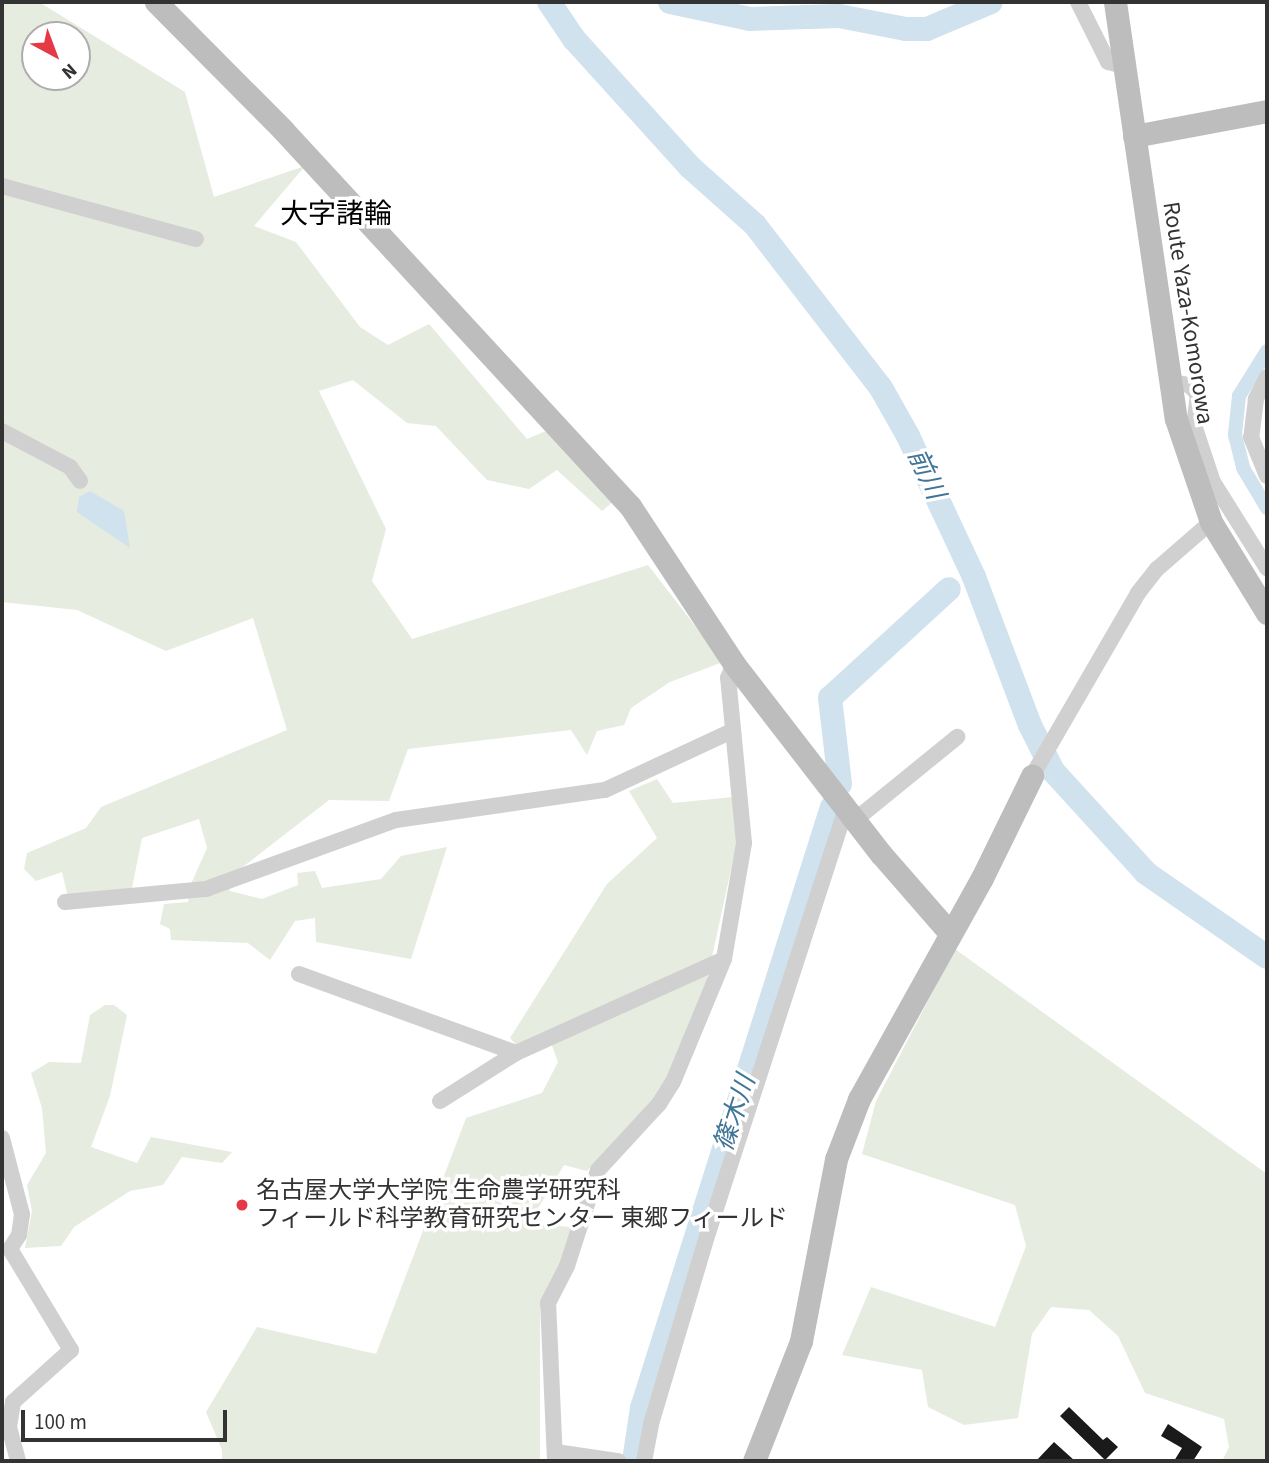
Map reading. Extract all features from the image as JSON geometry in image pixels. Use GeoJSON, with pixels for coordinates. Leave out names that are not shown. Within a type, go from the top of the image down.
{"type":"FeatureCollection","features":[{"type":"Feature","properties":{"kind":"street"},"geometry":{"type":"LineString","coordinates":[[156,2],[283,130],[630,506],[734,664],[851,815],[949,932]]}},
{"type":"Feature","properties":{"kind":"street"},"geometry":{"type":"LineString","coordinates":[[1078,2],[1108,62],[1124,66]]}},
{"type":"Feature","properties":{"kind":"street","name":"Route Yaza-Komorowa"},"geometry":{"type":"LineString","coordinates":[[1115,2],[1176,419],[1211,522],[1267,613]]}},
{"type":"Feature","properties":{"kind":"street"},"geometry":{"type":"LineString","coordinates":[[1134,136],[1267,111]]}},
{"type":"Feature","properties":{"kind":"street"},"geometry":{"type":"LineString","coordinates":[[2,186],[196,239]]}},
{"type":"Feature","properties":{"kind":"street"},"geometry":{"type":"LineString","coordinates":[[1267,377],[1256,400],[1251,437],[1267,476]]}},
{"type":"Feature","properties":{"kind":"street"},"geometry":{"type":"LineString","coordinates":[[1170,382],[1189,385],[1198,394],[1194,425],[1213,482],[1267,568]]}},
{"type":"Feature","properties":{"kind":"street"},"geometry":{"type":"LineString","coordinates":[[2,431],[63,462],[80,481]]}},
{"type":"Feature","properties":{"kind":"street"},"geometry":{"type":"LineString","coordinates":[[754,1461],[801,1340],[836,1159],[859,1099],[949,932],[982,878],[1044,753],[1138,593],[1157,569],[1211,522]]}},
{"type":"Feature","properties":{"kind":"street"},"geometry":{"type":"LineString","coordinates":[[618,1461],[555,1457],[548,1303],[570,1257],[598,1170],[659,1104],[673,1082],[724,958],[744,843],[728,678],[734,664]]}},
{"type":"Feature","properties":{"kind":"street"},"geometry":{"type":"LineString","coordinates":[[65,901],[206,889],[396,820],[605,790],[732,731]]}},
{"type":"Feature","properties":{"kind":"street"},"geometry":{"type":"LineString","coordinates":[[644,1461],[651,1424],[708,1233],[851,815],[957,737]]}},
{"type":"Feature","properties":{"kind":"street"},"geometry":{"type":"LineString","coordinates":[[440,1101],[516,1053],[724,958]]}},
{"type":"Feature","properties":{"kind":"street"},"geometry":{"type":"LineString","coordinates":[[299,974],[516,1053]]}},
{"type":"Feature","properties":{"kind":"street"},"geometry":{"type":"LineString","coordinates":[[2,1138],[22,1214],[19,1235],[10,1249],[71,1350],[13,1402],[9,1427],[18,1461]]}},
{"type":"Feature","properties":{"kind":"shaded area"},"geometry":{"type":"Polygon","coordinates":[[[9,2],[39,2],[70,21],[21,21],[21,91],[91,91],[91,34],[185,92],[214,197],[305,166],[254,226],[296,242],[360,327],[388,345],[429,324],[527,439],[546,431],[614,501],[602,511],[557,470],[529,489],[487,480],[436,426],[407,423],[353,380],[319,391],[386,529],[372,581],[412,639],[648,565],[723,662],[670,682],[631,708],[624,725],[597,731],[587,755],[571,730],[408,749],[389,801],[329,800],[226,880],[230,891],[262,899],[298,885],[297,873],[315,871],[322,888],[381,879],[401,856],[447,847],[411,959],[316,942],[315,918],[295,921],[270,960],[248,943],[171,940],[170,929],[160,924],[164,904],[188,902],[190,886],[207,848],[199,819],[142,838],[131,893],[68,897],[62,872],[36,881],[24,869],[27,853],[86,828],[101,807],[287,730],[253,618],[166,651],[77,610],[2,602],[2,5],[9,2]]]}},
{"type":"Feature","properties":{"kind":"shaded area"},"geometry":{"type":"Polygon","coordinates":[[[657,779],[673,803],[733,797],[737,842],[703,998],[662,1089],[587,1171],[564,1165],[537,1210],[543,1225],[572,1227],[561,1265],[540,1309],[540,1461],[222,1461],[222,1450],[206,1412],[257,1327],[376,1354],[466,1118],[542,1093],[558,1062],[548,1035],[519,1048],[510,1038],[607,884],[657,838],[629,791],[657,779]]]}},
{"type":"Feature","properties":{"kind":"shaded area"},"geometry":{"type":"Polygon","coordinates":[[[955,949],[1267,1174],[1267,1461],[1222,1461],[1229,1447],[1224,1419],[1145,1393],[1118,1336],[1089,1310],[1051,1307],[1032,1334],[1018,1418],[964,1425],[928,1407],[922,1370],[842,1355],[871,1287],[995,1327],[1026,1246],[1015,1205],[862,1154],[876,1101],[955,949]]]}},
{"type":"Feature","properties":{"kind":"shaded area"},"geometry":{"type":"Polygon","coordinates":[[[105,1005],[114,1005],[127,1015],[110,1096],[91,1147],[137,1163],[151,1137],[232,1152],[222,1163],[182,1157],[163,1185],[130,1191],[74,1227],[61,1246],[25,1248],[32,1211],[27,1185],[46,1153],[42,1108],[31,1073],[49,1062],[81,1063],[90,1015],[105,1005]]]}},
{"type":"Feature","properties":{"kind":"water"},"geometry":{"type":"Polygon","coordinates":[[[90,491],[124,511],[130,548],[77,512],[79,497],[90,491]]]}},
{"type":"Feature","properties":{"kind":"building"},"geometry":{"type":"Polygon","coordinates":[[[1069,1407],[1103,1440],[1107,1437],[1118,1447],[1105,1460],[1060,1416],[1069,1407]]]}},
{"type":"Feature","properties":{"kind":"building"},"geometry":{"type":"Polygon","coordinates":[[[1168,1424],[1202,1447],[1193,1461],[1174,1461],[1182,1448],[1161,1436],[1168,1424]]]}},
{"type":"Feature","properties":{"kind":"building"},"geometry":{"type":"Polygon","coordinates":[[[1054,1442],[1075,1461],[1036,1461],[1054,1442]]]}},
{"type":"Feature","properties":{"kind":"waterway","name":"前川"},"geometry":{"type":"LineString","coordinates":[[549,2],[574,39],[690,167],[755,225],[881,388],[908,436],[974,577],[1030,725],[1053,771],[1146,873],[1267,957]]}},
{"type":"Feature","properties":{"kind":"waterway"},"geometry":{"type":"LineString","coordinates":[[670,2],[750,19],[839,16],[906,29],[927,29],[991,2]]}},
{"type":"Feature","properties":{"kind":"waterway"},"geometry":{"type":"LineString","coordinates":[[1267,351],[1239,396],[1235,435],[1243,468],[1267,508]]}},
{"type":"Feature","properties":{"kind":"waterway","name":"篠木川"},"geometry":{"type":"LineString","coordinates":[[840,784],[830,698],[949,589]]}},
{"type":"Feature","properties":{"kind":"waterway","name":"篠木川"},"geometry":{"type":"LineString","coordinates":[[634,1461],[642,1408],[832,807]]}},
{"type":"Feature","properties":{"kind":"place","name":"名古屋大学大学院 生命農学研究科 フィールド科学教育研究センター 東郷フィールド"},"geometry":{"type":"Point","coordinates":[242,1205]}},
{"type":"Feature","properties":{"kind":"district","name":"大字諸輪"},"geometry":{"type":"Point","coordinates":[336,214]}}]}
